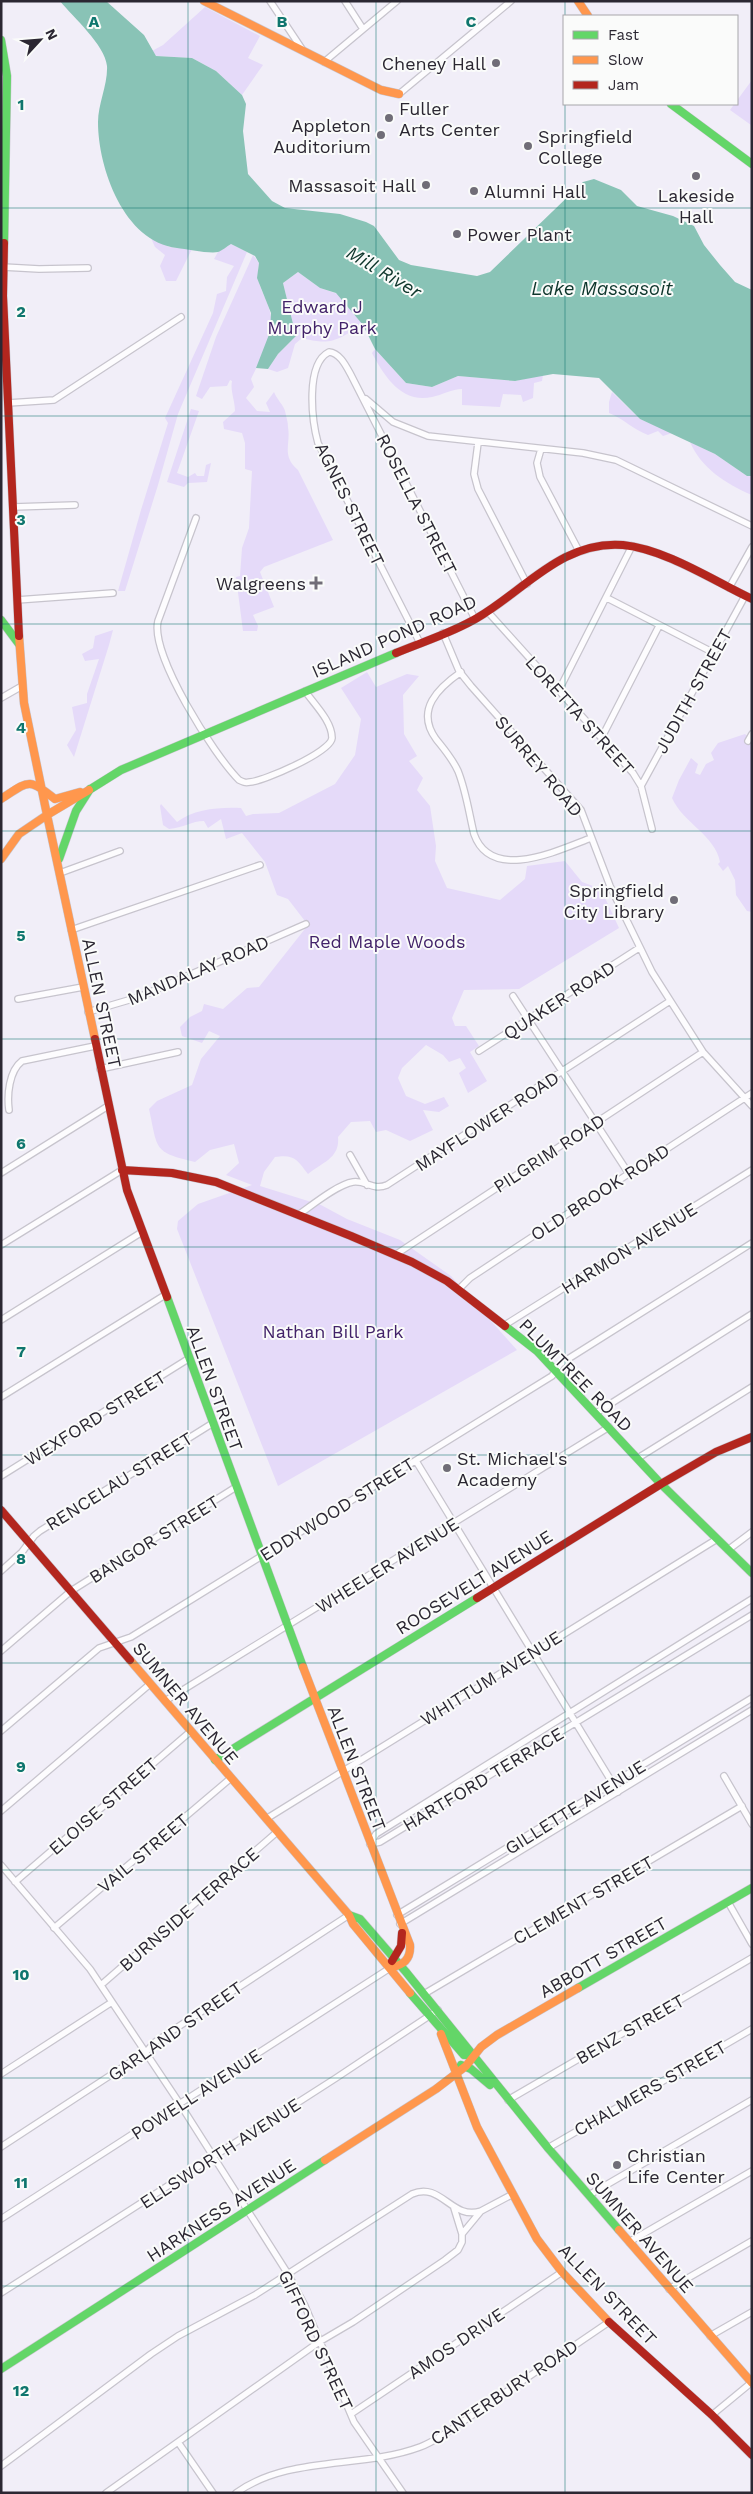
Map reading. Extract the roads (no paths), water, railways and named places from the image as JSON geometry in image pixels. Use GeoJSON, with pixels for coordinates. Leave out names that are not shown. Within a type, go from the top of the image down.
{"type":"FeatureCollection","features":[{"type":"Feature","properties":{"kind":"main road"},"geometry":{"type":"LineString","coordinates":[[578,1],[587,15]]}},
{"type":"Feature","properties":{"kind":"main road"},"geometry":{"type":"LineString","coordinates":[[209,2],[324,62],[382,90],[399,94]]}},
{"type":"Feature","properties":{"kind":"main road","name":"ALLEN STREET"},"geometry":{"type":"LineString","coordinates":[[2,43],[7,74],[3,267],[19,644],[22,686],[47,815],[127,1190],[188,1359],[411,1949],[408,1959],[401,1966]]}},
{"type":"Feature","properties":{"kind":"main road"},"geometry":{"type":"LineString","coordinates":[[672,105],[752,164]]}},
{"type":"Feature","properties":{"kind":"main road","name":"ISLAND POND ROAD"},"geometry":{"type":"LineString","coordinates":[[1,859],[19,834],[91,787],[121,770],[475,619],[488,612],[553,564],[579,551],[606,545],[632,546],[652,551],[748,598]]}},
{"type":"Feature","properties":{"kind":"main road"},"geometry":{"type":"LineString","coordinates":[[1,620],[19,644]]}},
{"type":"Feature","properties":{"kind":"main road"},"geometry":{"type":"LineString","coordinates":[[1,799],[23,785],[32,783],[41,786],[51,796],[58,799],[91,787]]}},
{"type":"Feature","properties":{"kind":"main road"},"geometry":{"type":"LineString","coordinates":[[58,864],[60,850],[76,811],[91,787]]}},
{"type":"Feature","properties":{"kind":"main road","name":"PLUMTREE ROAD"},"geometry":{"type":"LineString","coordinates":[[122,1170],[172,1173],[210,1180],[395,1255],[432,1272],[459,1289],[537,1351],[661,1484],[752,1573]]}},
{"type":"Feature","properties":{"kind":"main road","name":"ROOSEVELT AVENUE"},"geometry":{"type":"LineString","coordinates":[[215,1760],[661,1484],[716,1452],[752,1437]]}},
{"type":"Feature","properties":{"kind":"main road","name":"SUMNER AVENUE"},"geometry":{"type":"LineString","coordinates":[[1,1510],[349,1915],[353,1924],[462,2053],[473,2055]]}},
{"type":"Feature","properties":{"kind":"main road","name":"ABBOTT STREET"},"geometry":{"type":"LineString","coordinates":[[463,2066],[497,2035],[752,1888]]}},
{"type":"Feature","properties":{"kind":"main road","name":"SUMNER AVENUE"},"geometry":{"type":"LineString","coordinates":[[349,1915],[360,1919],[401,1966],[548,2148],[668,2289],[752,2382]]}},
{"type":"Feature","properties":{"kind":"main road","name":"ALLEN STREET"},"geometry":{"type":"LineString","coordinates":[[390,1968],[392,1956],[402,1945],[401,1925]]}},
{"type":"Feature","properties":{"kind":"main road"},"geometry":{"type":"LineString","coordinates":[[390,1968],[401,1966]]}},
{"type":"Feature","properties":{"kind":"main road","name":"ALLEN STREET"},"geometry":{"type":"LineString","coordinates":[[430,2016],[442,2038],[477,2127],[537,2239],[562,2272],[609,2322],[712,2415],[752,2455]]}},
{"type":"Feature","properties":{"kind":"main road","name":"SUMNER AVENUE"},"geometry":{"type":"LineString","coordinates":[[463,2066],[508,2100]]}},
{"type":"Feature","properties":{"kind":"main road","name":"HARKNESS AVENUE"},"geometry":{"type":"LineString","coordinates":[[1,2369],[368,2135],[436,2089],[463,2066]]}},
{"type":"Feature","properties":{"kind":"street"},"geometry":{"type":"LineString","coordinates":[[270,1],[304,52]]}},
{"type":"Feature","properties":{"kind":"street"},"geometry":{"type":"LineString","coordinates":[[344,1],[363,29]]}},
{"type":"Feature","properties":{"kind":"street"},"geometry":{"type":"LineString","coordinates":[[324,62],[397,1]]}},
{"type":"Feature","properties":{"kind":"street"},"geometry":{"type":"LineString","coordinates":[[399,94],[511,1]]}},
{"type":"Feature","properties":{"kind":"street"},"geometry":{"type":"LineString","coordinates":[[3,267],[39,269],[88,268]]}},
{"type":"Feature","properties":{"kind":"street"},"geometry":{"type":"LineString","coordinates":[[8,403],[54,400],[181,317]]}},
{"type":"Feature","properties":{"kind":"street","name":"AGNES STREET"},"geometry":{"type":"LineString","coordinates":[[359,389],[347,368],[334,352],[329,352],[321,357],[314,377],[313,416],[316,433],[324,456],[420,643]]}},
{"type":"Feature","properties":{"kind":"street"},"geometry":{"type":"LineString","coordinates":[[359,389],[377,410],[404,428],[441,439],[583,453],[618,460],[752,526]]}},
{"type":"Feature","properties":{"kind":"street","name":"ROSELLA STREET"},"geometry":{"type":"LineString","coordinates":[[359,389],[475,619]]}},
{"type":"Feature","properties":{"kind":"street"},"geometry":{"type":"LineString","coordinates":[[478,443],[474,474],[478,489],[527,584]]}},
{"type":"Feature","properties":{"kind":"street"},"geometry":{"type":"LineString","coordinates":[[541,449],[537,463],[540,477],[579,551]]}},
{"type":"Feature","properties":{"kind":"street"},"geometry":{"type":"LineString","coordinates":[[13,508],[75,505]]}},
{"type":"Feature","properties":{"kind":"street"},"geometry":{"type":"LineString","coordinates":[[196,518],[157,629],[159,642],[175,682],[203,734],[239,780],[248,782],[262,779],[318,754],[330,743],[332,736],[328,725],[305,691]]}},
{"type":"Feature","properties":{"kind":"street"},"geometry":{"type":"LineString","coordinates":[[559,690],[632,546]]}},
{"type":"Feature","properties":{"kind":"street"},"geometry":{"type":"LineString","coordinates":[[729,588],[752,547]]}},
{"type":"Feature","properties":{"kind":"street"},"geometry":{"type":"LineString","coordinates":[[17,600],[114,593]]}},
{"type":"Feature","properties":{"kind":"street"},"geometry":{"type":"LineString","coordinates":[[606,598],[714,653]]}},
{"type":"Feature","properties":{"kind":"street","name":"JUDITH STREET"},"geometry":{"type":"LineString","coordinates":[[641,786],[714,653],[748,598]]}},
{"type":"Feature","properties":{"kind":"street","name":"LORETTA STREET"},"geometry":{"type":"LineString","coordinates":[[488,612],[631,770],[641,786],[652,829]]}},
{"type":"Feature","properties":{"kind":"street"},"geometry":{"type":"LineString","coordinates":[[602,737],[659,626]]}},
{"type":"Feature","properties":{"kind":"street","name":"SURREY ROAD"},"geometry":{"type":"LineString","coordinates":[[443,633],[460,672],[576,804],[586,821],[591,838],[639,948],[703,1052],[752,1106]]}},
{"type":"Feature","properties":{"kind":"street"},"geometry":{"type":"LineString","coordinates":[[460,672],[436,692],[430,706],[428,721],[433,734],[452,760],[461,778],[474,834],[479,844],[498,857],[525,860],[546,855],[591,838]]}},
{"type":"Feature","properties":{"kind":"street"},"geometry":{"type":"LineString","coordinates":[[1,698],[22,686]]}},
{"type":"Feature","properties":{"kind":"street"},"geometry":{"type":"LineString","coordinates":[[748,741],[752,734]]}},
{"type":"Feature","properties":{"kind":"street"},"geometry":{"type":"LineString","coordinates":[[60,873],[120,851]]}},
{"type":"Feature","properties":{"kind":"street"},"geometry":{"type":"LineString","coordinates":[[71,930],[260,865]]}},
{"type":"Feature","properties":{"kind":"street","name":"MANDALAY ROAD"},"geometry":{"type":"LineString","coordinates":[[88,1012],[119,1004],[152,992],[306,924]]}},
{"type":"Feature","properties":{"kind":"street","name":"QUAKER ROAD"},"geometry":{"type":"LineString","coordinates":[[479,1051],[639,948]]}},
{"type":"Feature","properties":{"kind":"street"},"geometry":{"type":"LineString","coordinates":[[18,1000],[83,988]]}},
{"type":"Feature","properties":{"kind":"street"},"geometry":{"type":"LineString","coordinates":[[513,996],[629,1174]]}},
{"type":"Feature","properties":{"kind":"street","name":"MAYFLOWER ROAD"},"geometry":{"type":"LineString","coordinates":[[298,1215],[349,1183],[357,1182],[376,1188],[387,1185],[670,1001]]}},
{"type":"Feature","properties":{"kind":"street"},"geometry":{"type":"LineString","coordinates":[[9,1110],[10,1086],[19,1063],[42,1055],[95,1046]]}},
{"type":"Feature","properties":{"kind":"street"},"geometry":{"type":"LineString","coordinates":[[100,1069],[178,1052]]}},
{"type":"Feature","properties":{"kind":"street","name":"PILGRIM ROAD"},"geometry":{"type":"LineString","coordinates":[[395,1255],[703,1052]]}},
{"type":"Feature","properties":{"kind":"street","name":"OLD BROOK ROAD"},"geometry":{"type":"LineString","coordinates":[[459,1289],[470,1278],[752,1094]]}},
{"type":"Feature","properties":{"kind":"street"},"geometry":{"type":"LineString","coordinates":[[1,1173],[108,1106]]}},
{"type":"Feature","properties":{"kind":"street"},"geometry":{"type":"LineString","coordinates":[[350,1155],[367,1185]]}},
{"type":"Feature","properties":{"kind":"street"},"geometry":{"type":"LineString","coordinates":[[1,1245],[122,1170]]}},
{"type":"Feature","properties":{"kind":"street","name":"HARMON AVENUE"},"geometry":{"type":"LineString","coordinates":[[505,1325],[752,1170]]}},
{"type":"Feature","properties":{"kind":"street"},"geometry":{"type":"LineString","coordinates":[[1,1320],[142,1232]]}},
{"type":"Feature","properties":{"kind":"street","name":"EDDYWOOD STREET"},"geometry":{"type":"LineString","coordinates":[[1,1732],[99,1648],[131,1637],[416,1461],[556,1372],[560,1364],[752,1243]]}},
{"type":"Feature","properties":{"kind":"street"},"geometry":{"type":"LineString","coordinates":[[1,1397],[165,1295]]}},
{"type":"Feature","properties":{"kind":"street"},"geometry":{"type":"LineString","coordinates":[[596,1413],[752,1314]]}},
{"type":"Feature","properties":{"kind":"street","name":"WEXFORD STREET"},"geometry":{"type":"LineString","coordinates":[[1,1476],[188,1359]]}},
{"type":"Feature","properties":{"kind":"street"},"geometry":{"type":"LineString","coordinates":[[638,1458],[752,1387]]}},
{"type":"Feature","properties":{"kind":"street","name":"RENCELAU STREET"},"geometry":{"type":"LineString","coordinates":[[1,1571],[22,1552],[40,1531],[212,1423]]}},
{"type":"Feature","properties":{"kind":"street","name":"WHEELER AVENUE"},"geometry":{"type":"LineString","coordinates":[[165,1701],[609,1427]]}},
{"type":"Feature","properties":{"kind":"street"},"geometry":{"type":"LineString","coordinates":[[416,1461],[572,1713],[618,1792]]}},
{"type":"Feature","properties":{"kind":"street","name":"BANGOR STREET"},"geometry":{"type":"LineString","coordinates":[[1,1651],[71,1591],[236,1487]]}},
{"type":"Feature","properties":{"kind":"street"},"geometry":{"type":"LineString","coordinates":[[728,1550],[752,1532]]}},
{"type":"Feature","properties":{"kind":"street","name":"WHITTUM AVENUE"},"geometry":{"type":"LineString","coordinates":[[266,1819],[342,1770],[717,1539]]}},
{"type":"Feature","properties":{"kind":"street","name":"HARTFORD TERRACE"},"geometry":{"type":"LineString","coordinates":[[370,1844],[376,1834],[752,1599]]}},
{"type":"Feature","properties":{"kind":"street","name":"HARTFORD TERRACE"},"geometry":{"type":"LineString","coordinates":[[370,1844],[380,1842],[752,1615]]}},
{"type":"Feature","properties":{"kind":"street"},"geometry":{"type":"LineString","coordinates":[[1,1812],[150,1684]]}},
{"type":"Feature","properties":{"kind":"street","name":"GILLETTE AVENUE"},"geometry":{"type":"LineString","coordinates":[[397,1915],[752,1698]]}},
{"type":"Feature","properties":{"kind":"street","name":"GILLETTE AVENUE"},"geometry":{"type":"LineString","coordinates":[[401,1925],[752,1710]]}},
{"type":"Feature","properties":{"kind":"street","name":"ELOISE STREET"},"geometry":{"type":"LineString","coordinates":[[15,1882],[190,1731]]}},
{"type":"Feature","properties":{"kind":"street"},"geometry":{"type":"LineString","coordinates":[[688,1738],[692,1746]]}},
{"type":"Feature","properties":{"kind":"street"},"geometry":{"type":"LineString","coordinates":[[724,1776],[751,1820]]}},
{"type":"Feature","properties":{"kind":"street","name":"VAIL STREET"},"geometry":{"type":"LineString","coordinates":[[54,1928],[231,1778]]}},
{"type":"Feature","properties":{"kind":"street","name":"CLEMENT STREET"},"geometry":{"type":"LineString","coordinates":[[424,1994],[742,1806]]}},
{"type":"Feature","properties":{"kind":"street","name":"BURNSIDE TERRACE"},"geometry":{"type":"LineString","coordinates":[[101,1985],[277,1832]]}},
{"type":"Feature","properties":{"kind":"street"},"geometry":{"type":"LineString","coordinates":[[508,1848],[512,1857]]}},
{"type":"Feature","properties":{"kind":"street","name":"GIFFORD STREET"},"geometry":{"type":"LineString","coordinates":[[1,1866],[101,1985],[180,2104],[288,2274],[305,2306],[351,2414],[403,2493]]}},
{"type":"Feature","properties":{"kind":"street"},"geometry":{"type":"LineString","coordinates":[[728,1902],[752,1944]]}},
{"type":"Feature","properties":{"kind":"street","name":"GARLAND STREET"},"geometry":{"type":"LineString","coordinates":[[1,2147],[146,2052],[155,2042],[349,1915]]}},
{"type":"Feature","properties":{"kind":"street","name":"BENZ STREET"},"geometry":{"type":"LineString","coordinates":[[508,2100],[752,1958]]}},
{"type":"Feature","properties":{"kind":"street","name":"POWELL AVENUE"},"geometry":{"type":"LineString","coordinates":[[1,2219],[390,1968]]}},
{"type":"Feature","properties":{"kind":"street"},"geometry":{"type":"LineString","coordinates":[[1,2074],[112,2002]]}},
{"type":"Feature","properties":{"kind":"street","name":"ELLSWORTH AVENUE"},"geometry":{"type":"LineString","coordinates":[[1,2293],[438,2010]]}},
{"type":"Feature","properties":{"kind":"street","name":"CHALMERS STREET"},"geometry":{"type":"LineString","coordinates":[[548,2148],[752,2029]]}},
{"type":"Feature","properties":{"kind":"street"},"geometry":{"type":"LineString","coordinates":[[589,2195],[752,2100]]}},
{"type":"Feature","properties":{"kind":"street"},"geometry":{"type":"LineString","coordinates":[[629,2242],[752,2171]]}},
{"type":"Feature","properties":{"kind":"street"},"geometry":{"type":"LineString","coordinates":[[1,2466],[151,2354],[288,2274],[416,2192],[432,2192],[454,2208],[469,2213],[481,2211],[513,2194]]}},
{"type":"Feature","properties":{"kind":"street"},"geometry":{"type":"LineString","coordinates":[[106,2493],[319,2342],[353,2322],[448,2258],[461,2244],[462,2234],[454,2208]]}},
{"type":"Feature","properties":{"kind":"street"},"geometry":{"type":"LineString","coordinates":[[462,2234],[481,2211]]}},
{"type":"Feature","properties":{"kind":"street"},"geometry":{"type":"LineString","coordinates":[[668,2289],[752,2242]]}},
{"type":"Feature","properties":{"kind":"street","name":"AMOS DRIVE"},"geometry":{"type":"LineString","coordinates":[[351,2414],[562,2272]]}},
{"type":"Feature","properties":{"kind":"street"},"geometry":{"type":"LineString","coordinates":[[710,2336],[752,2312]]}},
{"type":"Feature","properties":{"kind":"street","name":"CANTERBURY ROAD"},"geometry":{"type":"LineString","coordinates":[[236,2493],[278,2473],[415,2449],[432,2441],[609,2322]]}},
{"type":"Feature","properties":{"kind":"street"},"geometry":{"type":"LineString","coordinates":[[712,2415],[752,2382]]}},
{"type":"Feature","properties":{"kind":"street"},"geometry":{"type":"LineString","coordinates":[[178,2442],[213,2493]]}},
{"type":"Feature","properties":{"kind":"water","name":"Lake Massasoit"},"geometry":{"type":"Polygon","coordinates":[[[60,1],[106,1],[144,35],[156,56],[192,58],[216,71],[242,95],[246,104],[243,131],[248,174],[272,201],[285,208],[340,214],[366,222],[374,226],[399,260],[411,265],[477,276],[490,272],[583,182],[594,179],[621,190],[637,206],[673,216],[694,226],[704,245],[735,282],[752,290],[752,476],[747,476],[715,454],[640,419],[599,378],[553,374],[515,381],[458,376],[432,387],[406,383],[375,349],[363,325],[336,293],[320,288],[298,272],[283,283],[296,336],[278,354],[268,369],[256,368],[270,332],[271,313],[257,278],[259,263],[255,256],[231,244],[220,251],[204,252],[158,243],[142,232],[129,218],[109,180],[99,140],[98,115],[107,73],[105,58],[95,40],[60,1]]]}},
{"type":"Feature","properties":{"kind":"place","name":"Cheney Hall"},"geometry":{"type":"Point","coordinates":[496,63]}},
{"type":"Feature","properties":{"kind":"place","name":"Fuller Arts Center"},"geometry":{"type":"Point","coordinates":[389,118]}},
{"type":"Feature","properties":{"kind":"place","name":"Appleton Auditorium"},"geometry":{"type":"Point","coordinates":[381,135]}},
{"type":"Feature","properties":{"kind":"place","name":"Springfield College"},"geometry":{"type":"Point","coordinates":[528,146]}},
{"type":"Feature","properties":{"kind":"place","name":"Lakeside Hall"},"geometry":{"type":"Point","coordinates":[696,176]}},
{"type":"Feature","properties":{"kind":"place","name":"Massasoit Hall"},"geometry":{"type":"Point","coordinates":[426,185]}},
{"type":"Feature","properties":{"kind":"place","name":"Alumni Hall"},"geometry":{"type":"Point","coordinates":[474,191]}},
{"type":"Feature","properties":{"kind":"place","name":"Power Plant"},"geometry":{"type":"Point","coordinates":[457,234]}},
{"type":"Feature","properties":{"kind":"place","name":"Walgreens"},"geometry":{"type":"Point","coordinates":[316,583]}},
{"type":"Feature","properties":{"kind":"place","name":"Springfield City Library"},"geometry":{"type":"Point","coordinates":[674,900]}},
{"type":"Feature","properties":{"kind":"place","name":"St. Michael's Academy"},"geometry":{"type":"Point","coordinates":[447,1468]}},
{"type":"Feature","properties":{"kind":"place","name":"Christian Life Center"},"geometry":{"type":"Point","coordinates":[617,2165]}},
{"type":"Feature","properties":{"kind":"water label","name":"Mill River"},"geometry":{"type":"Point","coordinates":[384,272]}},
{"type":"Feature","properties":{"kind":"park label","name":"Edward J Murphy Park"},"geometry":{"type":"Point","coordinates":[322,316]}},
{"type":"Feature","properties":{"kind":"park label","name":"Red Maple Woods"},"geometry":{"type":"Point","coordinates":[387,941]}},
{"type":"Feature","properties":{"kind":"park label","name":"Nathan Bill Park"},"geometry":{"type":"Point","coordinates":[333,1331]}}]}
